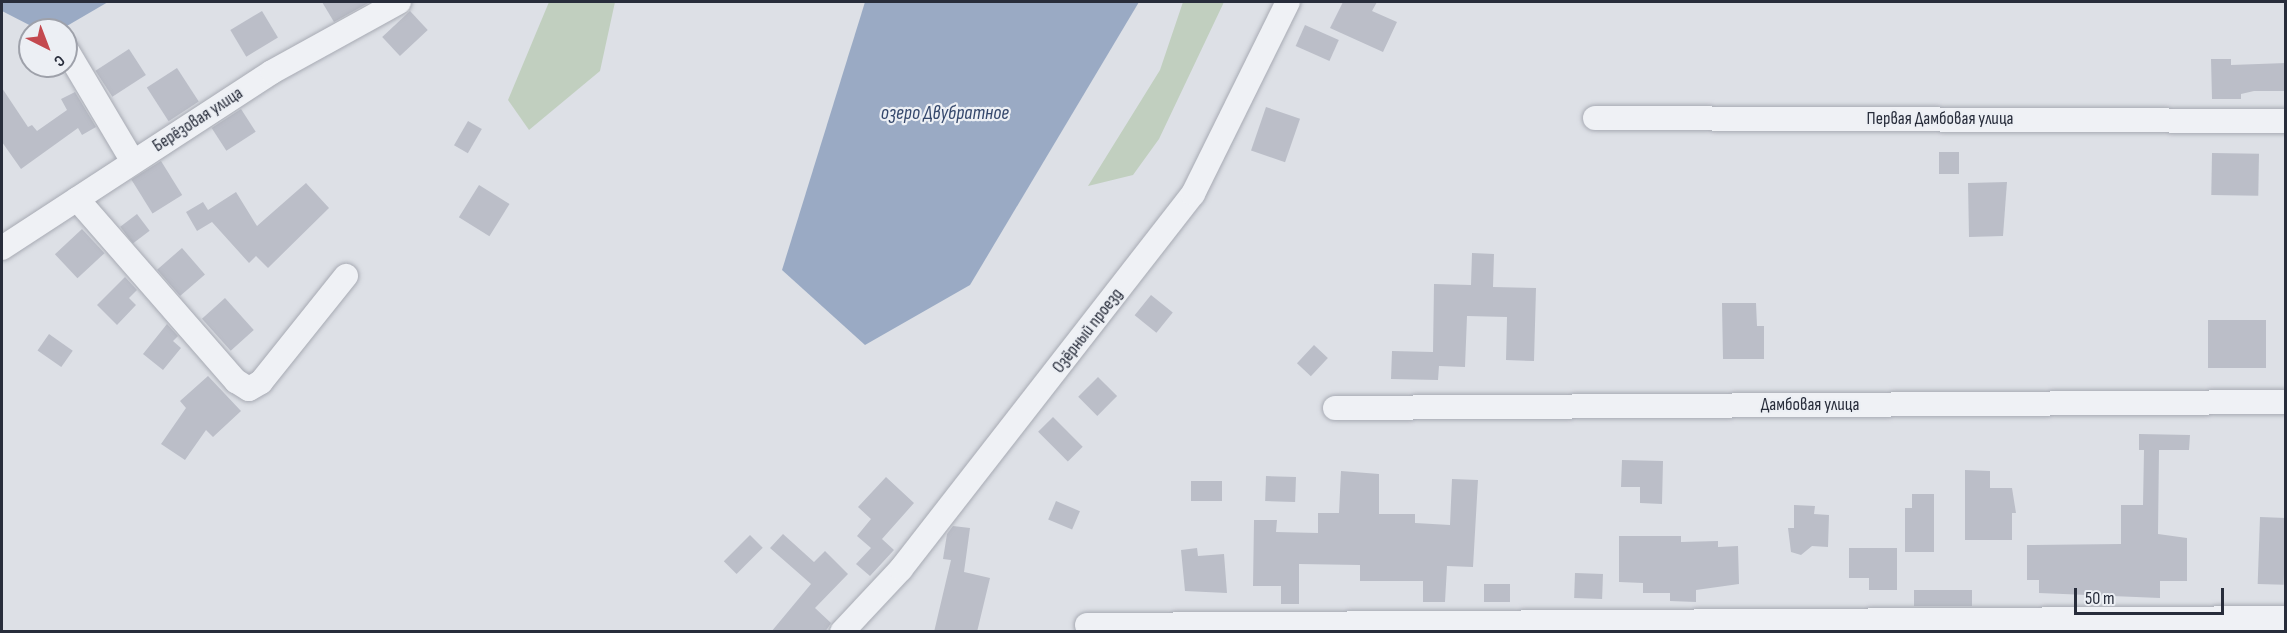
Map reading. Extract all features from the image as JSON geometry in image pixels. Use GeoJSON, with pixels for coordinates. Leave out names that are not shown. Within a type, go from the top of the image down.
{"type":"FeatureCollection","features":[{"type":"Feature","properties":{"kind":"street","name":"Берёзовая улица"},"geometry":{"type":"LineString","coordinates":[[2,248],[272,72],[399,2]]}},
{"type":"Feature","properties":{"kind":"street","name":"Озёрный проезд"},"geometry":{"type":"LineString","coordinates":[[849,630],[901,569],[1193,194],[1288,2]]}},
{"type":"Feature","properties":{"kind":"street"},"geometry":{"type":"LineString","coordinates":[[78,69],[134,162]]}},
{"type":"Feature","properties":{"kind":"street","name":"Первая Дамбовая улица"},"geometry":{"type":"LineString","coordinates":[[1595,118],[2286,121]]}},
{"type":"Feature","properties":{"kind":"street"},"geometry":{"type":"LineString","coordinates":[[77,199],[236,381],[249,389],[261,382],[346,276]]}},
{"type":"Feature","properties":{"kind":"street","name":"Дамбовая улица"},"geometry":{"type":"LineString","coordinates":[[1335,408],[2286,402]]}},
{"type":"Feature","properties":{"kind":"street"},"geometry":{"type":"LineString","coordinates":[[1087,625],[2286,618]]}},
{"type":"Feature","properties":{"kind":"green space"},"geometry":{"type":"Polygon","coordinates":[[[549,2],[615,2],[600,71],[529,130],[508,100],[549,2]]]}},
{"type":"Feature","properties":{"kind":"green space"},"geometry":{"type":"Polygon","coordinates":[[[1183,2],[1224,2],[1159,139],[1133,175],[1088,186],[1160,70],[1183,2]]]}},
{"type":"Feature","properties":{"kind":"water"},"geometry":{"type":"Polygon","coordinates":[[[2,2],[108,2],[78,20],[18,19],[2,11],[2,2]]]}},
{"type":"Feature","properties":{"kind":"water","name":"озеро Двубратное"},"geometry":{"type":"Polygon","coordinates":[[[865,2],[1139,2],[970,285],[865,345],[782,270],[865,2]]]}},
{"type":"Feature","properties":{"kind":"building"},"geometry":{"type":"Polygon","coordinates":[[[322,2],[370,2],[334,22],[322,2]]]}},
{"type":"Feature","properties":{"kind":"building"},"geometry":{"type":"Polygon","coordinates":[[[1343,2],[1377,2],[1372,11],[1397,22],[1383,52],[1330,28],[1343,2]]]}},
{"type":"Feature","properties":{"kind":"building"},"geometry":{"type":"Polygon","coordinates":[[[262,11],[278,38],[246,57],[230,30],[262,11]]]}},
{"type":"Feature","properties":{"kind":"building"},"geometry":{"type":"Polygon","coordinates":[[[410,11],[428,30],[400,56],[382,37],[410,11]]]}},
{"type":"Feature","properties":{"kind":"building"},"geometry":{"type":"Polygon","coordinates":[[[1305,25],[1339,40],[1329,61],[1296,46],[1305,25]]]}},
{"type":"Feature","properties":{"kind":"building"},"geometry":{"type":"Polygon","coordinates":[[[129,49],[146,75],[112,97],[95,71],[129,49]]]}},
{"type":"Feature","properties":{"kind":"building"},"geometry":{"type":"Polygon","coordinates":[[[2211,59],[2231,59],[2231,65],[2286,63],[2286,91],[2254,91],[2241,94],[2241,99],[2212,99],[2211,59]]]}},
{"type":"Feature","properties":{"kind":"building"},"geometry":{"type":"Polygon","coordinates":[[[177,68],[199,102],[169,121],[147,88],[177,68]]]}},
{"type":"Feature","properties":{"kind":"building"},"geometry":{"type":"Polygon","coordinates":[[[2,88],[28,127],[32,125],[37,131],[67,110],[61,99],[75,92],[96,127],[82,135],[78,128],[21,169],[2,142],[2,88]]]}},
{"type":"Feature","properties":{"kind":"building"},"geometry":{"type":"Polygon","coordinates":[[[1266,107],[1300,119],[1285,162],[1251,150],[1266,107]]]}},
{"type":"Feature","properties":{"kind":"building"},"geometry":{"type":"Polygon","coordinates":[[[241,109],[256,132],[226,151],[212,128],[241,109]]]}},
{"type":"Feature","properties":{"kind":"building"},"geometry":{"type":"Polygon","coordinates":[[[468,121],[482,129],[468,153],[454,145],[468,121]]]}},
{"type":"Feature","properties":{"kind":"building"},"geometry":{"type":"Polygon","coordinates":[[[1939,152],[1959,152],[1959,174],[1939,174],[1939,152]]]}},
{"type":"Feature","properties":{"kind":"building"},"geometry":{"type":"Polygon","coordinates":[[[2212,153],[2259,154],[2258,196],[2211,195],[2212,153]]]}},
{"type":"Feature","properties":{"kind":"building"},"geometry":{"type":"Polygon","coordinates":[[[161,161],[182,195],[153,213],[131,180],[161,161]]]}},
{"type":"Feature","properties":{"kind":"building"},"geometry":{"type":"Polygon","coordinates":[[[2007,182],[2003,236],[1969,237],[1968,183],[2007,182]]]}},
{"type":"Feature","properties":{"kind":"building"},"geometry":{"type":"Polygon","coordinates":[[[306,183],[329,208],[268,268],[256,256],[249,263],[212,222],[197,231],[186,212],[203,202],[208,210],[236,192],[257,226],[306,183]]]}},
{"type":"Feature","properties":{"kind":"building"},"geometry":{"type":"Polygon","coordinates":[[[479,185],[510,204],[489,236],[459,217],[479,185]]]}},
{"type":"Feature","properties":{"kind":"building"},"geometry":{"type":"Polygon","coordinates":[[[137,214],[150,231],[133,243],[120,227],[137,214]]]}},
{"type":"Feature","properties":{"kind":"building"},"geometry":{"type":"Polygon","coordinates":[[[82,229],[105,253],[77,278],[55,254],[82,229]]]}},
{"type":"Feature","properties":{"kind":"building"},"geometry":{"type":"Polygon","coordinates":[[[182,248],[205,274],[180,296],[157,270],[182,248]]]}},
{"type":"Feature","properties":{"kind":"building"},"geometry":{"type":"Polygon","coordinates":[[[1472,253],[1494,254],[1493,287],[1536,288],[1534,361],[1506,360],[1507,317],[1467,316],[1465,367],[1439,366],[1438,380],[1391,379],[1392,351],[1433,352],[1434,284],[1471,285],[1472,253]]]}},
{"type":"Feature","properties":{"kind":"building"},"geometry":{"type":"Polygon","coordinates":[[[125,277],[137,290],[129,298],[136,305],[117,325],[97,305],[125,277]]]}},
{"type":"Feature","properties":{"kind":"building"},"geometry":{"type":"Polygon","coordinates":[[[1151,295],[1173,313],[1156,333],[1135,315],[1151,295]]]}},
{"type":"Feature","properties":{"kind":"building"},"geometry":{"type":"Polygon","coordinates":[[[225,298],[254,330],[231,351],[202,319],[225,298]]]}},
{"type":"Feature","properties":{"kind":"building"},"geometry":{"type":"Polygon","coordinates":[[[1722,303],[1756,303],[1757,326],[1764,326],[1764,359],[1723,359],[1722,303]]]}},
{"type":"Feature","properties":{"kind":"building"},"geometry":{"type":"Polygon","coordinates":[[[2208,320],[2266,320],[2266,368],[2208,368],[2208,320]]]}},
{"type":"Feature","properties":{"kind":"building"},"geometry":{"type":"Polygon","coordinates":[[[167,324],[178,336],[173,341],[181,348],[163,370],[143,354],[167,324]]]}},
{"type":"Feature","properties":{"kind":"building"},"geometry":{"type":"Polygon","coordinates":[[[49,334],[73,351],[61,367],[38,350],[49,334]]]}},
{"type":"Feature","properties":{"kind":"building"},"geometry":{"type":"Polygon","coordinates":[[[1314,345],[1328,358],[1311,376],[1297,363],[1314,345]]]}},
{"type":"Feature","properties":{"kind":"building"},"geometry":{"type":"Polygon","coordinates":[[[208,376],[241,411],[213,437],[206,430],[185,460],[161,444],[186,408],[180,401],[208,376]]]}},
{"type":"Feature","properties":{"kind":"building"},"geometry":{"type":"Polygon","coordinates":[[[1098,377],[1117,396],[1097,416],[1078,397],[1098,377]]]}},
{"type":"Feature","properties":{"kind":"building"},"geometry":{"type":"Polygon","coordinates":[[[1053,417],[1083,447],[1068,462],[1038,432],[1053,417]]]}},
{"type":"Feature","properties":{"kind":"building"},"geometry":{"type":"Polygon","coordinates":[[[2139,434],[2190,435],[2189,450],[2159,450],[2158,534],[2187,538],[2187,581],[2160,581],[2160,598],[2039,593],[2039,580],[2027,580],[2027,545],[2121,544],[2121,505],[2143,505],[2144,450],[2139,450],[2139,434]]]}},
{"type":"Feature","properties":{"kind":"building"},"geometry":{"type":"Polygon","coordinates":[[[1622,460],[1663,461],[1662,504],[1640,503],[1640,487],[1621,487],[1622,460]]]}},
{"type":"Feature","properties":{"kind":"building"},"geometry":{"type":"Polygon","coordinates":[[[1965,470],[1990,471],[1990,488],[2012,488],[2016,513],[2012,513],[2012,540],[1965,540],[1965,470]]]}},
{"type":"Feature","properties":{"kind":"building"},"geometry":{"type":"Polygon","coordinates":[[[1341,471],[1379,474],[1379,514],[1415,514],[1415,523],[1450,525],[1452,479],[1478,480],[1473,567],[1447,566],[1445,602],[1423,602],[1423,581],[1360,581],[1360,565],[1299,564],[1299,604],[1281,604],[1281,586],[1253,586],[1254,520],[1277,520],[1276,532],[1318,533],[1318,513],[1339,513],[1341,471]]]}},
{"type":"Feature","properties":{"kind":"building"},"geometry":{"type":"Polygon","coordinates":[[[1266,476],[1296,477],[1295,502],[1265,501],[1266,476]]]}},
{"type":"Feature","properties":{"kind":"building"},"geometry":{"type":"Polygon","coordinates":[[[886,477],[914,503],[882,539],[894,550],[870,576],[856,564],[871,548],[857,536],[871,519],[858,507],[886,477]]]}},
{"type":"Feature","properties":{"kind":"building"},"geometry":{"type":"Polygon","coordinates":[[[1191,481],[1222,481],[1222,501],[1191,501],[1191,481]]]}},
{"type":"Feature","properties":{"kind":"building"},"geometry":{"type":"Polygon","coordinates":[[[1912,494],[1934,494],[1934,552],[1905,552],[1905,508],[1912,508],[1912,494]]]}},
{"type":"Feature","properties":{"kind":"building"},"geometry":{"type":"Polygon","coordinates":[[[1056,501],[1080,511],[1072,530],[1048,519],[1056,501]]]}},
{"type":"Feature","properties":{"kind":"building"},"geometry":{"type":"Polygon","coordinates":[[[1794,505],[1815,506],[1814,514],[1829,515],[1828,547],[1812,546],[1801,555],[1791,552],[1788,528],[1794,528],[1794,505]]]}},
{"type":"Feature","properties":{"kind":"building"},"geometry":{"type":"Polygon","coordinates":[[[2260,517],[2286,518],[2284,585],[2258,584],[2260,517]]]}},
{"type":"Feature","properties":{"kind":"building"},"geometry":{"type":"Polygon","coordinates":[[[953,526],[970,528],[964,572],[990,578],[977,632],[934,632],[951,560],[943,559],[947,534],[953,526]]]}},
{"type":"Feature","properties":{"kind":"building"},"geometry":{"type":"Polygon","coordinates":[[[783,534],[814,562],[825,551],[848,574],[815,608],[831,623],[825,632],[771,632],[811,584],[770,548],[783,534]]]}},
{"type":"Feature","properties":{"kind":"building"},"geometry":{"type":"Polygon","coordinates":[[[750,535],[763,548],[737,574],[724,561],[750,535]]]}},
{"type":"Feature","properties":{"kind":"building"},"geometry":{"type":"Polygon","coordinates":[[[1619,536],[1681,536],[1681,542],[1718,541],[1718,547],[1738,546],[1739,584],[1696,590],[1696,602],[1670,601],[1670,593],[1643,593],[1643,583],[1619,582],[1619,536]]]}},
{"type":"Feature","properties":{"kind":"building"},"geometry":{"type":"Polygon","coordinates":[[[1197,548],[1198,556],[1224,554],[1227,593],[1185,591],[1181,550],[1197,548]]]}},
{"type":"Feature","properties":{"kind":"building"},"geometry":{"type":"Polygon","coordinates":[[[1849,548],[1897,548],[1897,590],[1869,590],[1869,578],[1849,578],[1849,548]]]}},
{"type":"Feature","properties":{"kind":"building"},"geometry":{"type":"Polygon","coordinates":[[[1575,573],[1603,574],[1602,599],[1574,598],[1575,573]]]}},
{"type":"Feature","properties":{"kind":"building"},"geometry":{"type":"Polygon","coordinates":[[[1484,584],[1510,584],[1510,602],[1484,602],[1484,584]]]}},
{"type":"Feature","properties":{"kind":"building"},"geometry":{"type":"Polygon","coordinates":[[[1914,590],[1972,590],[1972,606],[1914,606],[1914,590]]]}}]}
